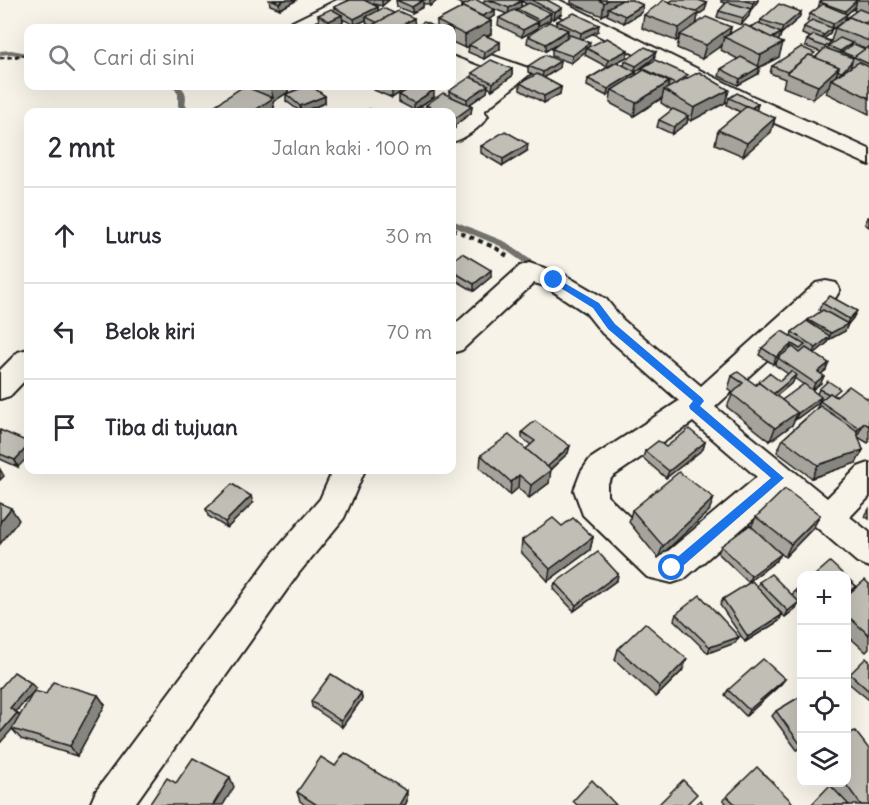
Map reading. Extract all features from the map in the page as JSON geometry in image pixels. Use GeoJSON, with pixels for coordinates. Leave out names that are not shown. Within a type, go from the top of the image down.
{"type":"FeatureCollection","features":[{"type":"Feature","properties":{"kind":"street"},"geometry":{"type":"LineString","coordinates":[[303,24],[353,0],[372,8]]}},
{"type":"Feature","properties":{"kind":"street"},"geometry":{"type":"LineString","coordinates":[[558,2],[742,100],[869,158]]}},
{"type":"Feature","properties":{"kind":"street"},"geometry":{"type":"LineString","coordinates":[[456,49],[520,73],[489,94],[471,111],[477,116],[456,132]]}},
{"type":"Feature","properties":{"kind":"street"},"geometry":{"type":"LineString","coordinates":[[844,146],[869,131]]}},
{"type":"Feature","properties":{"kind":"street"},"geometry":{"type":"LineString","coordinates":[[456,339],[530,272],[554,280],[596,306],[612,326],[696,404],[779,478],[869,552]]}},
{"type":"Feature","properties":{"kind":"street"},"geometry":{"type":"LineString","coordinates":[[779,478],[672,568],[659,566],[595,505],[590,495],[589,485],[602,468],[710,395],[826,290]]}},
{"type":"Feature","properties":{"kind":"street"},"geometry":{"type":"LineString","coordinates":[[0,388],[24,364]]}},
{"type":"Feature","properties":{"kind":"street"},"geometry":{"type":"LineString","coordinates":[[110,805],[279,573],[332,508],[346,474]]}},
{"type":"Feature","properties":{"kind":"street"},"geometry":{"type":"LineString","coordinates":[[828,518],[869,476]]}},
{"type":"Feature","properties":{"kind":"path"},"geometry":{"type":"LineString","coordinates":[[0,58],[24,55]]}},
{"type":"Feature","properties":{"kind":"path"},"geometry":{"type":"LineString","coordinates":[[456,231],[496,248],[530,272]]}},
{"type":"Feature","properties":{"kind":"building"},"geometry":{"type":"Polygon","coordinates":[[[350,0],[364,0],[378,7],[354,19],[334,7],[350,0]]]}},
{"type":"Feature","properties":{"kind":"building"},"geometry":{"type":"Polygon","coordinates":[[[396,0],[423,0],[412,7],[396,0]]]}},
{"type":"Feature","properties":{"kind":"building"},"geometry":{"type":"Polygon","coordinates":[[[474,0],[495,10],[482,16],[462,6],[474,0]]]}},
{"type":"Feature","properties":{"kind":"building"},"geometry":{"type":"Polygon","coordinates":[[[489,0],[518,0],[521,1],[509,8],[489,0]]]}},
{"type":"Feature","properties":{"kind":"building"},"geometry":{"type":"Polygon","coordinates":[[[547,0],[562,8],[554,12],[533,1],[547,0]]]}},
{"type":"Feature","properties":{"kind":"building"},"geometry":{"type":"Polygon","coordinates":[[[622,0],[632,0],[643,5],[625,16],[608,8],[622,0]]]}},
{"type":"Feature","properties":{"kind":"building"},"geometry":{"type":"Polygon","coordinates":[[[664,0],[699,13],[679,28],[644,15],[664,0]]]}},
{"type":"Feature","properties":{"kind":"building"},"geometry":{"type":"Polygon","coordinates":[[[698,0],[707,3],[695,12],[669,2],[698,0]]]}},
{"type":"Feature","properties":{"kind":"building"},"geometry":{"type":"Polygon","coordinates":[[[823,0],[857,0],[845,11],[820,2],[823,0]]]}},
{"type":"Feature","properties":{"kind":"building"},"geometry":{"type":"Polygon","coordinates":[[[727,2],[751,9],[743,18],[719,11],[727,2]]]}},
{"type":"Feature","properties":{"kind":"building"},"geometry":{"type":"Polygon","coordinates":[[[529,3],[551,13],[539,20],[517,9],[529,3]]]}},
{"type":"Feature","properties":{"kind":"building"},"geometry":{"type":"Polygon","coordinates":[[[779,4],[801,12],[783,27],[761,20],[779,4]]]}},
{"type":"Feature","properties":{"kind":"building"},"geometry":{"type":"Polygon","coordinates":[[[823,4],[847,14],[833,24],[810,14],[823,4]]]}},
{"type":"Feature","properties":{"kind":"building"},"geometry":{"type":"Polygon","coordinates":[[[463,7],[491,21],[465,35],[456,30],[456,24],[443,24],[437,21],[463,7]]]}},
{"type":"Feature","properties":{"kind":"building"},"geometry":{"type":"Polygon","coordinates":[[[383,8],[394,13],[378,23],[366,17],[383,8]]]}},
{"type":"Feature","properties":{"kind":"building"},"geometry":{"type":"Polygon","coordinates":[[[331,9],[342,15],[329,21],[318,15],[331,9]]]}},
{"type":"Feature","properties":{"kind":"building"},"geometry":{"type":"Polygon","coordinates":[[[859,9],[869,13],[869,20],[865,23],[849,17],[845,19],[859,9]]]}},
{"type":"Feature","properties":{"kind":"building"},"geometry":{"type":"Polygon","coordinates":[[[514,10],[538,22],[523,30],[499,18],[514,10]]]}},
{"type":"Feature","properties":{"kind":"building"},"geometry":{"type":"Polygon","coordinates":[[[398,11],[414,18],[404,24],[374,24],[398,11]]]}},
{"type":"Feature","properties":{"kind":"building"},"geometry":{"type":"Polygon","coordinates":[[[574,13],[599,25],[581,33],[557,21],[574,13]]]}},
{"type":"Feature","properties":{"kind":"building"},"geometry":{"type":"Polygon","coordinates":[[[706,17],[731,27],[706,45],[680,35],[706,17]]]}},
{"type":"Feature","properties":{"kind":"building"},"geometry":{"type":"Polygon","coordinates":[[[849,17],[869,25],[869,41],[835,28],[849,17]]]}},
{"type":"Feature","properties":{"kind":"building"},"geometry":{"type":"Polygon","coordinates":[[[812,20],[832,28],[824,35],[804,27],[812,20]]]}},
{"type":"Feature","properties":{"kind":"building"},"geometry":{"type":"Polygon","coordinates":[[[549,22],[568,30],[546,44],[528,36],[549,22]]]}},
{"type":"Feature","properties":{"kind":"building"},"geometry":{"type":"Polygon","coordinates":[[[759,23],[781,33],[772,38],[750,27],[759,23]]]}},
{"type":"Feature","properties":{"kind":"building"},"geometry":{"type":"Polygon","coordinates":[[[745,25],[783,43],[761,55],[724,37],[745,25]]]}},
{"type":"Feature","properties":{"kind":"building"},"geometry":{"type":"Polygon","coordinates":[[[484,35],[500,42],[485,52],[469,45],[484,35]]]}},
{"type":"Feature","properties":{"kind":"building"},"geometry":{"type":"Polygon","coordinates":[[[570,35],[590,42],[572,56],[552,49],[570,35]]]}},
{"type":"Feature","properties":{"kind":"building"},"geometry":{"type":"Polygon","coordinates":[[[814,35],[831,42],[825,47],[807,40],[814,35]]]}},
{"type":"Feature","properties":{"kind":"building"},"geometry":{"type":"Polygon","coordinates":[[[607,38],[628,50],[608,60],[586,48],[607,38]]]}},
{"type":"Feature","properties":{"kind":"building"},"geometry":{"type":"Polygon","coordinates":[[[840,38],[852,43],[840,51],[828,46],[840,38]]]}},
{"type":"Feature","properties":{"kind":"building"},"geometry":{"type":"Polygon","coordinates":[[[854,44],[865,49],[854,57],[842,52],[854,44]]]}},
{"type":"Feature","properties":{"kind":"building"},"geometry":{"type":"Polygon","coordinates":[[[869,46],[869,64],[854,57],[869,46]]]}},
{"type":"Feature","properties":{"kind":"building"},"geometry":{"type":"Polygon","coordinates":[[[645,47],[656,52],[636,66],[625,61],[645,47]]]}},
{"type":"Feature","properties":{"kind":"building"},"geometry":{"type":"Polygon","coordinates":[[[801,47],[815,53],[787,72],[772,66],[801,47]]]}},
{"type":"Feature","properties":{"kind":"building"},"geometry":{"type":"Polygon","coordinates":[[[825,48],[853,58],[852,61],[842,72],[838,71],[839,67],[815,58],[825,48]]]}},
{"type":"Feature","properties":{"kind":"building"},"geometry":{"type":"Polygon","coordinates":[[[545,55],[560,61],[543,72],[528,66],[545,55]]]}},
{"type":"Feature","properties":{"kind":"building"},"geometry":{"type":"Polygon","coordinates":[[[809,55],[839,67],[818,86],[787,73],[809,55]]]}},
{"type":"Feature","properties":{"kind":"building"},"geometry":{"type":"Polygon","coordinates":[[[741,57],[760,67],[740,79],[721,69],[741,57]]]}},
{"type":"Feature","properties":{"kind":"building"},"geometry":{"type":"Polygon","coordinates":[[[491,60],[512,69],[493,83],[472,73],[491,60]]]}},
{"type":"Feature","properties":{"kind":"building"},"geometry":{"type":"Polygon","coordinates":[[[655,60],[688,75],[675,84],[642,68],[655,60]]]}},
{"type":"Feature","properties":{"kind":"building"},"geometry":{"type":"Polygon","coordinates":[[[617,62],[636,72],[608,89],[588,79],[617,62]]]}},
{"type":"Feature","properties":{"kind":"building"},"geometry":{"type":"Polygon","coordinates":[[[859,62],[869,67],[869,98],[831,79],[859,62]]]}},
{"type":"Feature","properties":{"kind":"building"},"geometry":{"type":"Polygon","coordinates":[[[644,70],[669,82],[636,103],[612,90],[644,70]]]}},
{"type":"Feature","properties":{"kind":"building"},"geometry":{"type":"Polygon","coordinates":[[[699,72],[729,90],[694,108],[664,90],[699,72]]]}},
{"type":"Feature","properties":{"kind":"building"},"geometry":{"type":"Polygon","coordinates":[[[537,74],[561,87],[544,96],[520,83],[537,74]]]}},
{"type":"Feature","properties":{"kind":"building"},"geometry":{"type":"Polygon","coordinates":[[[470,77],[488,85],[467,99],[449,91],[456,90],[456,86],[470,77]]]}},
{"type":"Feature","properties":{"kind":"building"},"geometry":{"type":"Polygon","coordinates":[[[238,90],[254,90],[273,98],[258,108],[214,106],[238,90]]]}},
{"type":"Feature","properties":{"kind":"building"},"geometry":{"type":"Polygon","coordinates":[[[296,90],[317,90],[325,96],[300,106],[286,94],[296,90]]]}},
{"type":"Feature","properties":{"kind":"building"},"geometry":{"type":"Polygon","coordinates":[[[407,90],[434,90],[414,103],[399,95],[407,90]]]}},
{"type":"Feature","properties":{"kind":"building"},"geometry":{"type":"Polygon","coordinates":[[[443,93],[472,106],[456,118],[456,108],[432,108],[426,105],[443,93]]]}},
{"type":"Feature","properties":{"kind":"building"},"geometry":{"type":"Polygon","coordinates":[[[737,93],[758,104],[751,108],[729,98],[737,93]]]}},
{"type":"Feature","properties":{"kind":"building"},"geometry":{"type":"Polygon","coordinates":[[[747,106],[775,118],[747,143],[718,130],[747,106]]]}},
{"type":"Feature","properties":{"kind":"building"},"geometry":{"type":"Polygon","coordinates":[[[673,109],[688,116],[674,127],[659,120],[673,109]]]}},
{"type":"Feature","properties":{"kind":"building"},"geometry":{"type":"Polygon","coordinates":[[[505,131],[528,144],[503,159],[481,146],[505,131]]]}},
{"type":"Feature","properties":{"kind":"building"},"geometry":{"type":"Polygon","coordinates":[[[462,253],[491,270],[474,284],[456,273],[456,258],[462,253]]]}},
{"type":"Feature","properties":{"kind":"building"},"geometry":{"type":"Polygon","coordinates":[[[830,296],[857,311],[849,319],[822,303],[830,296]]]}},
{"type":"Feature","properties":{"kind":"building"},"geometry":{"type":"Polygon","coordinates":[[[823,310],[848,324],[831,333],[808,320],[823,310]]]}},
{"type":"Feature","properties":{"kind":"building"},"geometry":{"type":"Polygon","coordinates":[[[807,321],[830,336],[816,348],[792,332],[807,321]]]}},
{"type":"Feature","properties":{"kind":"building"},"geometry":{"type":"Polygon","coordinates":[[[782,331],[805,345],[800,349],[792,344],[776,357],[762,348],[782,331]]]}},
{"type":"Feature","properties":{"kind":"building"},"geometry":{"type":"Polygon","coordinates":[[[793,347],[800,353],[806,348],[829,363],[818,372],[824,376],[815,383],[778,358],[793,347]]]}},
{"type":"Feature","properties":{"kind":"building"},"geometry":{"type":"Polygon","coordinates":[[[791,371],[796,375],[773,394],[759,383],[755,385],[769,373],[780,381],[791,371]]]}},
{"type":"Feature","properties":{"kind":"building"},"geometry":{"type":"Polygon","coordinates":[[[738,372],[756,385],[759,383],[798,412],[775,428],[732,394],[743,383],[732,376],[738,372]]]}},
{"type":"Feature","properties":{"kind":"building"},"geometry":{"type":"Polygon","coordinates":[[[828,381],[840,389],[833,395],[819,389],[828,381]]]}},
{"type":"Feature","properties":{"kind":"building"},"geometry":{"type":"Polygon","coordinates":[[[804,384],[821,397],[798,413],[782,400],[804,384]]]}},
{"type":"Feature","properties":{"kind":"building"},"geometry":{"type":"Polygon","coordinates":[[[849,386],[869,400],[869,426],[864,423],[859,428],[820,401],[830,393],[836,397],[849,386]]]}},
{"type":"Feature","properties":{"kind":"building"},"geometry":{"type":"Polygon","coordinates":[[[820,406],[856,430],[863,450],[818,465],[783,439],[820,406]]]}},
{"type":"Feature","properties":{"kind":"building"},"geometry":{"type":"Polygon","coordinates":[[[535,421],[570,446],[547,467],[526,449],[535,441],[522,432],[535,421]]]}},
{"type":"Feature","properties":{"kind":"building"},"geometry":{"type":"Polygon","coordinates":[[[689,429],[705,442],[669,471],[645,451],[658,441],[666,447],[689,429]]]}},
{"type":"Feature","properties":{"kind":"building"},"geometry":{"type":"Polygon","coordinates":[[[0,430],[24,440],[24,450],[15,460],[0,454],[0,430]]]}},
{"type":"Feature","properties":{"kind":"building"},"geometry":{"type":"Polygon","coordinates":[[[509,435],[551,470],[531,485],[519,475],[511,482],[481,455],[509,435]]]}},
{"type":"Feature","properties":{"kind":"building"},"geometry":{"type":"Polygon","coordinates":[[[679,472],[714,498],[663,546],[632,510],[679,472]]]}},
{"type":"Feature","properties":{"kind":"building"},"geometry":{"type":"Polygon","coordinates":[[[232,484],[251,496],[225,522],[206,509],[232,484]]]}},
{"type":"Feature","properties":{"kind":"building"},"geometry":{"type":"Polygon","coordinates":[[[785,489],[820,515],[791,544],[756,517],[785,489]]]}},
{"type":"Feature","properties":{"kind":"building"},"geometry":{"type":"Polygon","coordinates":[[[0,503],[11,508],[0,522],[0,503]]]}},
{"type":"Feature","properties":{"kind":"building"},"geometry":{"type":"Polygon","coordinates":[[[553,518],[562,526],[573,518],[593,537],[550,569],[522,540],[553,518]]]}},
{"type":"Feature","properties":{"kind":"building"},"geometry":{"type":"Polygon","coordinates":[[[750,525],[781,554],[751,576],[721,546],[750,525]]]}},
{"type":"Feature","properties":{"kind":"building"},"geometry":{"type":"Polygon","coordinates":[[[598,552],[618,574],[576,605],[555,583],[598,552]]]}},
{"type":"Feature","properties":{"kind":"building"},"geometry":{"type":"Polygon","coordinates":[[[830,562],[840,571],[820,571],[830,562]]]}},
{"type":"Feature","properties":{"kind":"building"},"geometry":{"type":"Polygon","coordinates":[[[771,574],[797,600],[797,604],[788,611],[759,582],[771,574]]]}},
{"type":"Feature","properties":{"kind":"building"},"geometry":{"type":"Polygon","coordinates":[[[865,580],[869,584],[869,635],[851,619],[851,592],[865,580]]]}},
{"type":"Feature","properties":{"kind":"building"},"geometry":{"type":"Polygon","coordinates":[[[752,581],[782,615],[748,637],[723,599],[752,581]]]}},
{"type":"Feature","properties":{"kind":"building"},"geometry":{"type":"Polygon","coordinates":[[[700,595],[739,637],[710,647],[676,614],[700,595]]]}},
{"type":"Feature","properties":{"kind":"building"},"geometry":{"type":"Polygon","coordinates":[[[645,623],[687,659],[660,687],[618,649],[645,623]]]}},
{"type":"Feature","properties":{"kind":"building"},"geometry":{"type":"Polygon","coordinates":[[[866,658],[869,661],[869,691],[851,675],[866,658]]]}},
{"type":"Feature","properties":{"kind":"building"},"geometry":{"type":"Polygon","coordinates":[[[763,659],[785,679],[749,710],[728,690],[763,659]]]}},
{"type":"Feature","properties":{"kind":"building"},"geometry":{"type":"Polygon","coordinates":[[[14,672],[31,683],[10,708],[17,713],[0,733],[0,688],[14,672]]]}},
{"type":"Feature","properties":{"kind":"building"},"geometry":{"type":"Polygon","coordinates":[[[331,674],[361,693],[341,721],[311,701],[331,674]]]}},
{"type":"Feature","properties":{"kind":"building"},"geometry":{"type":"Polygon","coordinates":[[[53,682],[98,695],[70,746],[12,729],[34,691],[46,694],[53,682]]]}},
{"type":"Feature","properties":{"kind":"building"},"geometry":{"type":"Polygon","coordinates":[[[797,698],[797,740],[776,711],[797,698]]]}},
{"type":"Feature","properties":{"kind":"building"},"geometry":{"type":"Polygon","coordinates":[[[855,731],[869,749],[869,805],[861,805],[848,787],[851,787],[851,733],[855,731]]]}},
{"type":"Feature","properties":{"kind":"building"},"geometry":{"type":"Polygon","coordinates":[[[345,753],[407,791],[399,805],[317,805],[297,792],[321,757],[335,766],[345,753]]]}},
{"type":"Feature","properties":{"kind":"building"},"geometry":{"type":"Polygon","coordinates":[[[193,758],[230,777],[213,805],[149,805],[167,778],[176,783],[193,758]]]}},
{"type":"Feature","properties":{"kind":"building"},"geometry":{"type":"Polygon","coordinates":[[[757,767],[792,802],[789,805],[736,805],[727,796],[757,767]]]}},
{"type":"Feature","properties":{"kind":"building"},"geometry":{"type":"Polygon","coordinates":[[[592,780],[616,805],[577,805],[573,801],[592,780]]]}},
{"type":"Feature","properties":{"kind":"building"},"geometry":{"type":"Polygon","coordinates":[[[683,780],[697,794],[686,805],[658,805],[683,780]]]}},
{"type":"Feature","properties":{"kind":"building"},"geometry":{"type":"Polygon","coordinates":[[[828,787],[832,787],[849,805],[811,805],[828,787]]]}},
{"type":"Feature","properties":{"kind":"waterway"},"geometry":{"type":"LineString","coordinates":[[0,53],[24,54]]}},
{"type":"Feature","properties":{"kind":"waterway"},"geometry":{"type":"LineString","coordinates":[[180,90],[181,104],[184,108]]}},
{"type":"Feature","properties":{"kind":"waterway"},"geometry":{"type":"LineString","coordinates":[[456,225],[503,244],[541,271]]}},
{"type":"Feature","properties":{"kind":"route"},"geometry":{"type":"LineString","coordinates":[[554,280],[596,306],[612,326],[634,347],[699,401],[694,406],[779,478],[672,568]]}}]}
